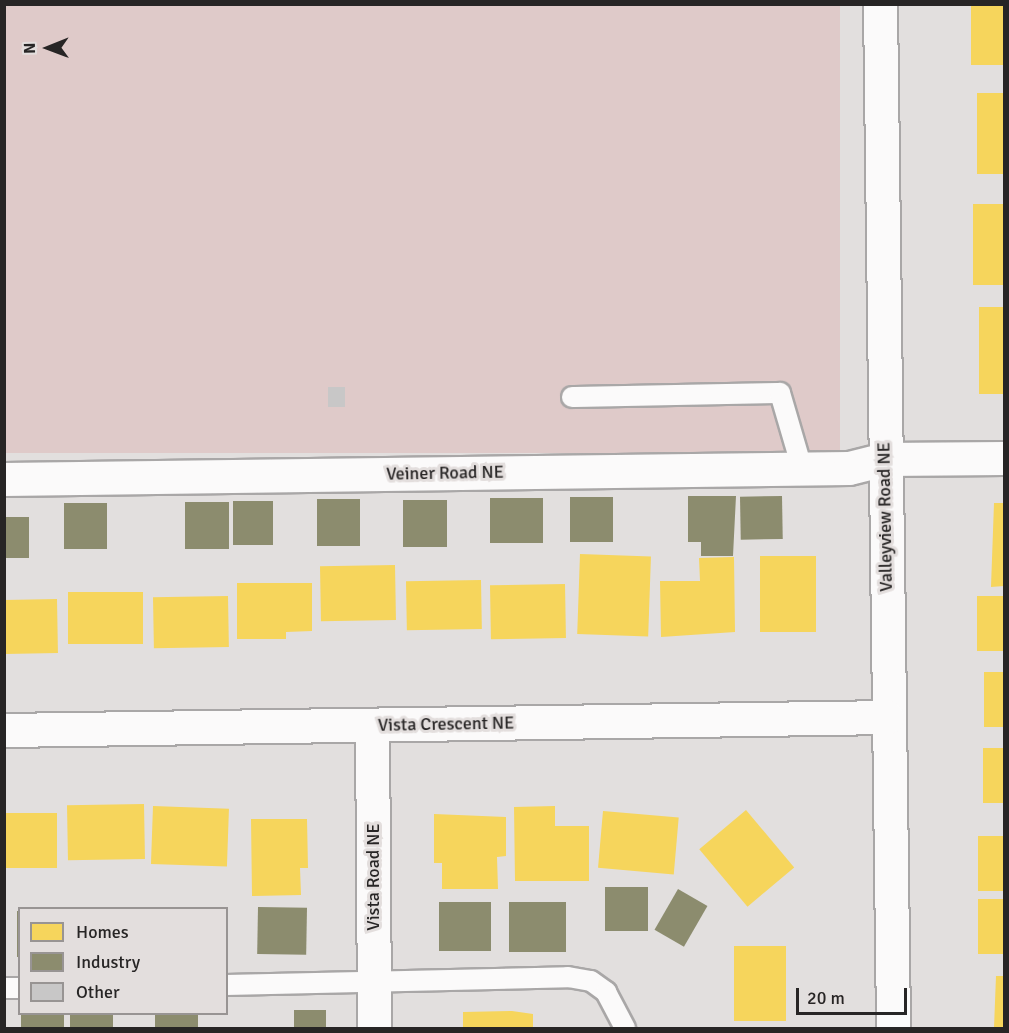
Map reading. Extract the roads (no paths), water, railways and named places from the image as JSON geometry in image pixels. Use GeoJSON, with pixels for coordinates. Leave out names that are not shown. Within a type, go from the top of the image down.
{"type":"FeatureCollection","features":[{"type":"Feature","properties":{"kind":"street","name":"Valleyview Road NE"},"geometry":{"type":"LineString","coordinates":[[880,4],[887,717],[893,1029]]}},
{"type":"Feature","properties":{"kind":"street","name":"Veiner Road NE"},"geometry":{"type":"LineString","coordinates":[[4,479],[849,468],[884,459],[1005,458]]}},
{"type":"Feature","properties":{"kind":"street","name":"Vista Crescent NE"},"geometry":{"type":"LineString","coordinates":[[4,730],[887,717]]}},
{"type":"Feature","properties":{"kind":"street","name":"Vista Road NE"},"geometry":{"type":"LineString","coordinates":[[372,725],[374,1029]]}},
{"type":"Feature","properties":{"kind":"lane"},"geometry":{"type":"LineString","coordinates":[[573,397],[780,393],[802,468]]}},
{"type":"Feature","properties":{"kind":"lane"},"geometry":{"type":"LineString","coordinates":[[228,985],[591,981],[606,992],[625,1029]]}}]}
